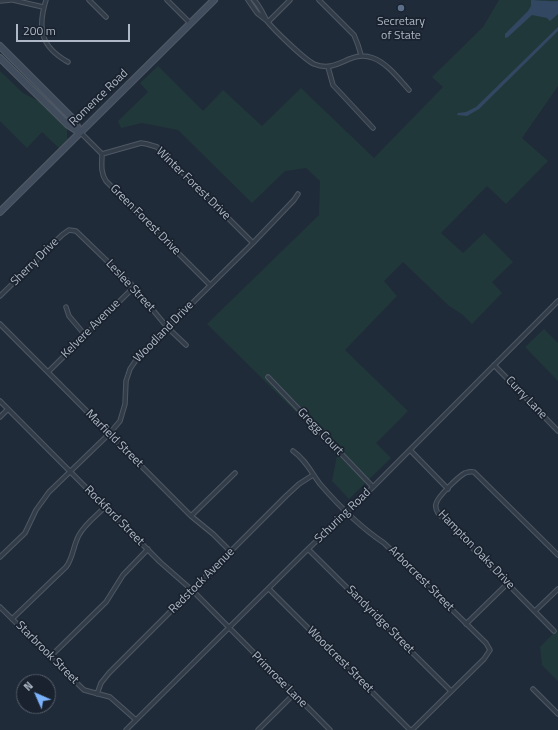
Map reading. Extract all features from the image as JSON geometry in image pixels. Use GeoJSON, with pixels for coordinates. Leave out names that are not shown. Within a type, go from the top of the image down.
{"type":"FeatureCollection","features":[{"type":"Feature","properties":{"kind":"street"},"geometry":{"type":"LineString","coordinates":[[0,1],[12,0],[43,7]]}},
{"type":"Feature","properties":{"kind":"street"},"geometry":{"type":"LineString","coordinates":[[46,0],[43,7],[41,29],[46,44],[53,52],[68,62]]}},
{"type":"Feature","properties":{"kind":"street"},"geometry":{"type":"LineString","coordinates":[[89,0],[106,17]]}},
{"type":"Feature","properties":{"kind":"street"},"geometry":{"type":"LineString","coordinates":[[167,0],[190,23]]}},
{"type":"Feature","properties":{"kind":"street","name":"Romence Road"},"geometry":{"type":"LineString","coordinates":[[0,212],[214,0]]}},
{"type":"Feature","properties":{"kind":"street"},"geometry":{"type":"LineString","coordinates":[[248,0],[257,13],[305,58],[314,64],[328,67],[361,55],[373,58],[383,64],[409,90]]}},
{"type":"Feature","properties":{"kind":"street"},"geometry":{"type":"LineString","coordinates":[[254,0],[268,22]]}},
{"type":"Feature","properties":{"kind":"street"},"geometry":{"type":"LineString","coordinates":[[268,22],[290,0]]}},
{"type":"Feature","properties":{"kind":"street"},"geometry":{"type":"LineString","coordinates":[[319,0],[354,36],[361,55]]}},
{"type":"Feature","properties":{"kind":"street"},"geometry":{"type":"LineString","coordinates":[[0,46],[74,120],[80,132]]}},
{"type":"Feature","properties":{"kind":"street"},"geometry":{"type":"LineString","coordinates":[[0,58],[68,125],[80,132],[102,154]]}},
{"type":"Feature","properties":{"kind":"street"},"geometry":{"type":"LineString","coordinates":[[328,67],[333,85],[373,128]]}},
{"type":"Feature","properties":{"kind":"street","name":"Winter Forest Drive"},"geometry":{"type":"LineString","coordinates":[[102,154],[141,143],[157,148],[253,243]]}},
{"type":"Feature","properties":{"kind":"street","name":"Green Forest Drive"},"geometry":{"type":"LineString","coordinates":[[102,154],[101,167],[106,181],[210,285]]}},
{"type":"Feature","properties":{"kind":"street","name":"Woodland Drive"},"geometry":{"type":"LineString","coordinates":[[0,557],[25,533],[36,510],[44,498],[109,434],[120,421],[123,416],[125,404],[126,381],[130,369],[143,351],[253,243],[298,194]]}},
{"type":"Feature","properties":{"kind":"street","name":"Leslee Street"},"geometry":{"type":"LineString","coordinates":[[72,230],[78,232],[134,287],[167,327],[186,345]]}},
{"type":"Feature","properties":{"kind":"street","name":"Sherry Drive"},"geometry":{"type":"LineString","coordinates":[[0,296],[62,235],[72,230]]}},
{"type":"Feature","properties":{"kind":"street","name":"Kelvere Avenue"},"geometry":{"type":"LineString","coordinates":[[48,372],[134,287]]}},
{"type":"Feature","properties":{"kind":"street","name":"Schuring Road"},"geometry":{"type":"LineString","coordinates":[[126,730],[230,629],[308,549],[373,487],[558,302]]}},
{"type":"Feature","properties":{"kind":"street"},"geometry":{"type":"LineString","coordinates":[[66,307],[68,316],[85,335]]}},
{"type":"Feature","properties":{"kind":"street","name":"Marfield Street"},"geometry":{"type":"LineString","coordinates":[[0,324],[191,516],[213,534],[231,552]]}},
{"type":"Feature","properties":{"kind":"street","name":"Curry Lane"},"geometry":{"type":"LineString","coordinates":[[494,365],[558,431]]}},
{"type":"Feature","properties":{"kind":"street","name":"Gregg Court"},"geometry":{"type":"LineString","coordinates":[[268,377],[373,487]]}},
{"type":"Feature","properties":{"kind":"street","name":"Rockford Street"},"geometry":{"type":"LineString","coordinates":[[0,402],[148,549],[193,590],[230,629]]}},
{"type":"Feature","properties":{"kind":"street"},"geometry":{"type":"LineString","coordinates":[[0,417],[8,409]]}},
{"type":"Feature","properties":{"kind":"street"},"geometry":{"type":"LineString","coordinates":[[410,450],[448,489],[465,473],[476,473],[558,555]]}},
{"type":"Feature","properties":{"kind":"street","name":"Arborcrest Street"},"geometry":{"type":"LineString","coordinates":[[293,451],[302,457],[313,475],[367,532],[384,543],[486,643],[490,650],[484,659],[451,691]]}},
{"type":"Feature","properties":{"kind":"street"},"geometry":{"type":"LineString","coordinates":[[191,516],[235,473]]}},
{"type":"Feature","properties":{"kind":"street","name":"Redstock Avenue"},"geometry":{"type":"LineString","coordinates":[[97,694],[101,684],[109,673],[286,496],[299,484],[313,475]]}},
{"type":"Feature","properties":{"kind":"street","name":"Hampton Oaks Drive"},"geometry":{"type":"LineString","coordinates":[[448,489],[437,500],[435,505],[436,511],[554,630]]}},
{"type":"Feature","properties":{"kind":"street"},"geometry":{"type":"LineString","coordinates":[[12,619],[66,567],[71,560],[74,545],[80,534],[105,507]]}},
{"type":"Feature","properties":{"kind":"street"},"geometry":{"type":"LineString","coordinates":[[50,657],[106,602],[123,575],[148,549]]}},
{"type":"Feature","properties":{"kind":"street","name":"Sandyridge Street"},"geometry":{"type":"LineString","coordinates":[[308,549],[451,691]]}},
{"type":"Feature","properties":{"kind":"street"},"geometry":{"type":"LineString","coordinates":[[466,624],[508,583]]}},
{"type":"Feature","properties":{"kind":"street","name":"Woodcrest Street"},"geometry":{"type":"LineString","coordinates":[[270,589],[411,730]]}},
{"type":"Feature","properties":{"kind":"street"},"geometry":{"type":"LineString","coordinates":[[535,611],[558,589]]}},
{"type":"Feature","properties":{"kind":"street","name":"Starbrook Street"},"geometry":{"type":"LineString","coordinates":[[0,607],[84,690],[110,697],[136,720]]}},
{"type":"Feature","properties":{"kind":"street","name":"Primrose Lane"},"geometry":{"type":"LineString","coordinates":[[230,629],[330,730]]}},
{"type":"Feature","properties":{"kind":"street"},"geometry":{"type":"LineString","coordinates":[[533,689],[558,714]]}},
{"type":"Feature","properties":{"kind":"street"},"geometry":{"type":"LineString","coordinates":[[411,730],[451,691]]}},
{"type":"Feature","properties":{"kind":"street"},"geometry":{"type":"LineString","coordinates":[[258,730],[294,694]]}},
{"type":"Feature","properties":{"kind":"green space"},"geometry":{"type":"Polygon","coordinates":[[[499,0],[558,0],[558,86],[522,138],[548,161],[506,204],[487,186],[441,233],[463,253],[484,233],[513,262],[492,282],[502,293],[472,324],[463,315],[449,306],[403,262],[384,281],[397,296],[345,350],[408,411],[376,443],[391,458],[349,499],[332,481],[337,456],[292,408],[207,324],[319,215],[320,181],[306,168],[285,171],[252,203],[178,130],[142,123],[121,128],[118,121],[148,92],[140,83],[158,66],[203,111],[223,90],[262,126],[301,88],[374,158],[443,87],[432,77],[483,27],[499,0]]]}},
{"type":"Feature","properties":{"kind":"green space"},"geometry":{"type":"Polygon","coordinates":[[[0,71],[23,93],[40,102],[67,129],[67,140],[59,148],[42,132],[27,148],[0,121],[0,71]]]}},
{"type":"Feature","properties":{"kind":"green space"},"geometry":{"type":"Polygon","coordinates":[[[544,329],[558,343],[558,381],[525,347],[544,329]]]}},
{"type":"Feature","properties":{"kind":"green space"},"geometry":{"type":"Polygon","coordinates":[[[558,629],[558,681],[542,665],[540,647],[558,629]]]}},
{"type":"Feature","properties":{"kind":"water"},"geometry":{"type":"Polygon","coordinates":[[[531,0],[558,1],[558,14],[550,21],[547,18],[532,15],[505,38],[505,34],[528,11],[531,6],[531,0]]]}},
{"type":"Feature","properties":{"kind":"water"},"geometry":{"type":"Polygon","coordinates":[[[558,27],[558,31],[479,109],[467,116],[457,115],[458,113],[466,112],[476,107],[558,27]]]}},
{"type":"Feature","properties":{"kind":"place","name":"Secretary of State"},"geometry":{"type":"Point","coordinates":[401,8]}}]}
